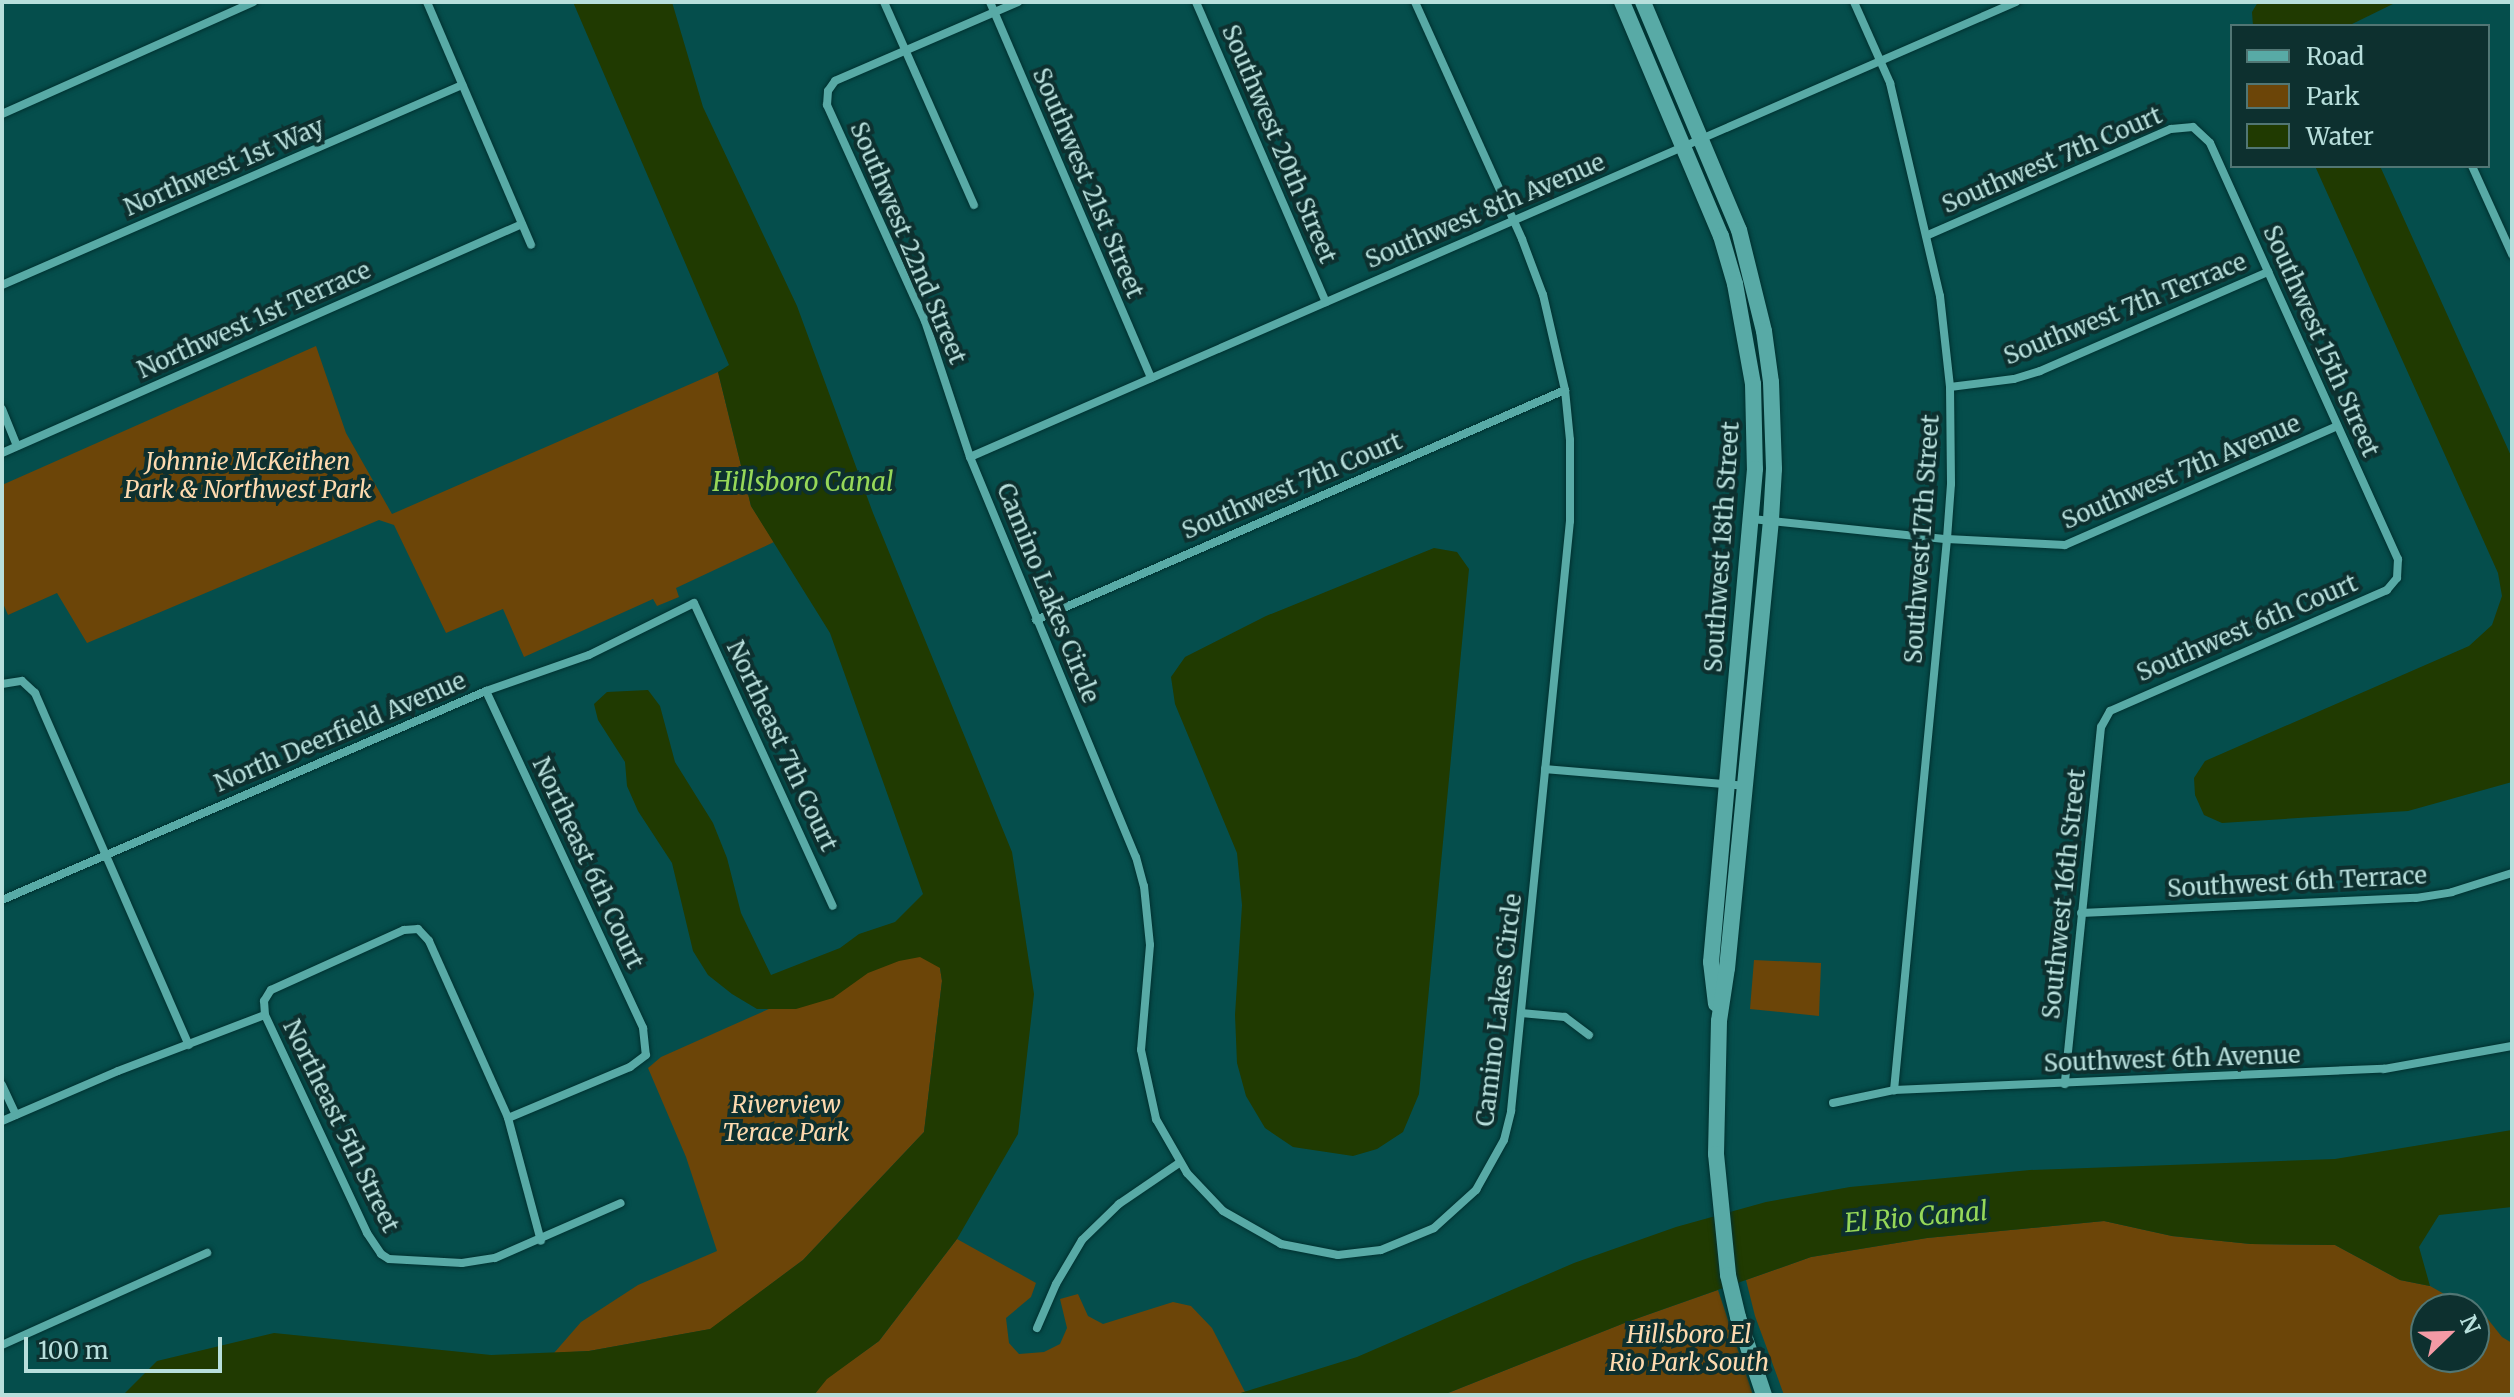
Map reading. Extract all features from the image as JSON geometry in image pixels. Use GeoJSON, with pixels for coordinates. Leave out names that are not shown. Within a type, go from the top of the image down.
{"type":"FeatureCollection","features":[{"type":"Feature","properties":{"kind":"main road","name":"Southwest 18th Street"},"geometry":{"type":"LineString","coordinates":[[1622,2],[1721,236],[1746,334],[1755,418],[1752,519],[1711,962],[1719,1021]]}},
{"type":"Feature","properties":{"kind":"main road","name":"Southwest 18th Street"},"geometry":{"type":"LineString","coordinates":[[1643,2],[1739,230],[1764,331],[1774,417],[1771,520],[1746,786],[1719,1021],[1718,1193],[1738,1317],[1764,1395]]}},
{"type":"Feature","properties":{"kind":"street"},"geometry":{"type":"LineString","coordinates":[[2,114],[253,2]]}},
{"type":"Feature","properties":{"kind":"street"},"geometry":{"type":"LineString","coordinates":[[427,2],[531,245]]}},
{"type":"Feature","properties":{"kind":"street"},"geometry":{"type":"LineString","coordinates":[[884,2],[974,205]]}},
{"type":"Feature","properties":{"kind":"street","name":"Southwest 21st Street"},"geometry":{"type":"LineString","coordinates":[[990,2],[1151,378]]}},
{"type":"Feature","properties":{"kind":"street"},"geometry":{"type":"LineString","coordinates":[[905,51],[1018,2]]}},
{"type":"Feature","properties":{"kind":"street","name":"Southwest 20th Street"},"geometry":{"type":"LineString","coordinates":[[1196,2],[1326,302]]}},
{"type":"Feature","properties":{"kind":"street","name":"Camino Lakes Circle"},"geometry":{"type":"LineString","coordinates":[[970,457],[1136,857],[1144,886],[1150,945],[1142,1017],[1143,1069],[1156,1119],[1179,1163],[1223,1211],[1281,1244],[1338,1255],[1381,1250],[1408,1242],[1445,1220],[1467,1201],[1499,1153],[1511,1111],[1570,521],[1570,440],[1565,390],[1543,295],[1415,2]]}},
{"type":"Feature","properties":{"kind":"street","name":"Southwest 17th Street"},"geometry":{"type":"LineString","coordinates":[[1854,2],[1890,83],[1928,235],[1940,296],[1950,387],[1951,484],[1947,539],[1894,1090]]}},
{"type":"Feature","properties":{"kind":"street","name":"Southwest 8th Avenue"},"geometry":{"type":"LineString","coordinates":[[970,457],[2016,2]]}},
{"type":"Feature","properties":{"kind":"street","name":"Southwest 22nd Street"},"geometry":{"type":"LineString","coordinates":[[905,51],[835,81],[828,91],[827,105],[925,321],[970,457]]}},
{"type":"Feature","properties":{"kind":"street","name":"Northwest 1st Way"},"geometry":{"type":"LineString","coordinates":[[2,285],[462,85]]}},
{"type":"Feature","properties":{"kind":"street","name":"Southwest 7th Court"},"geometry":{"type":"LineString","coordinates":[[1928,235],[2171,129],[2193,127]]}},
{"type":"Feature","properties":{"kind":"street","name":"Southwest 15th Street"},"geometry":{"type":"LineString","coordinates":[[2193,127],[2210,143],[2398,559],[2397,578]]}},
{"type":"Feature","properties":{"kind":"street"},"geometry":{"type":"LineString","coordinates":[[2473,168],[2512,254]]}},
{"type":"Feature","properties":{"kind":"street","name":"Northwest 1st Terrace"},"geometry":{"type":"LineString","coordinates":[[2,453],[522,224]]}},
{"type":"Feature","properties":{"kind":"street","name":"Southwest 7th Terrace"},"geometry":{"type":"LineString","coordinates":[[1950,387],[2014,379],[2040,371],[2268,272]]}},
{"type":"Feature","properties":{"kind":"street","name":"Southwest 7th Court"},"geometry":{"type":"LineString","coordinates":[[1036,620],[1565,390]]}},
{"type":"Feature","properties":{"kind":"street"},"geometry":{"type":"LineString","coordinates":[[2,409],[17,446]]}},
{"type":"Feature","properties":{"kind":"street","name":"Southwest 7th Avenue"},"geometry":{"type":"LineString","coordinates":[[1752,519],[1947,539],[2065,545],[2337,426]]}},
{"type":"Feature","properties":{"kind":"street","name":"Southwest 6th Court"},"geometry":{"type":"LineString","coordinates":[[2110,711],[2387,590],[2397,578]]}},
{"type":"Feature","properties":{"kind":"street","name":"North Deerfield Avenue"},"geometry":{"type":"LineString","coordinates":[[2,900],[486,691],[589,655],[694,603]]}},
{"type":"Feature","properties":{"kind":"street","name":"Northeast 7th Court"},"geometry":{"type":"LineString","coordinates":[[694,603],[833,906]]}},
{"type":"Feature","properties":{"kind":"street"},"geometry":{"type":"LineString","coordinates":[[2,684],[22,681],[35,693],[189,1045]]}},
{"type":"Feature","properties":{"kind":"street","name":"Northeast 6th Court"},"geometry":{"type":"LineString","coordinates":[[486,691],[643,1028],[646,1055],[630,1067],[508,1118]]}},
{"type":"Feature","properties":{"kind":"street","name":"Southwest 16th Street"},"geometry":{"type":"LineString","coordinates":[[2065,1084],[2101,727],[2110,711]]}},
{"type":"Feature","properties":{"kind":"street"},"geometry":{"type":"LineString","coordinates":[[1545,769],[1746,786]]}},
{"type":"Feature","properties":{"kind":"street","name":"Southwest 6th Terrace"},"geometry":{"type":"LineString","coordinates":[[2081,913],[2416,898],[2452,892],[2512,873]]}},
{"type":"Feature","properties":{"kind":"street"},"geometry":{"type":"LineString","coordinates":[[2,1121],[265,1015],[264,1001],[271,990],[404,930],[418,929],[429,941],[508,1118],[541,1241],[621,1203]]}},
{"type":"Feature","properties":{"kind":"street"},"geometry":{"type":"LineString","coordinates":[[1521,1013],[1565,1017],[1589,1035]]}},
{"type":"Feature","properties":{"kind":"street","name":"Northeast 5th Street"},"geometry":{"type":"LineString","coordinates":[[265,1015],[381,1254],[389,1259],[462,1263],[495,1258],[541,1241]]}},
{"type":"Feature","properties":{"kind":"street","name":"Southwest 6th Avenue"},"geometry":{"type":"LineString","coordinates":[[1833,1103],[1894,1090],[2384,1069],[2512,1046]]}},
{"type":"Feature","properties":{"kind":"street"},"geometry":{"type":"LineString","coordinates":[[2,1085],[16,1115]]}},
{"type":"Feature","properties":{"kind":"street"},"geometry":{"type":"LineString","coordinates":[[1037,1328],[1062,1273],[1082,1240],[1119,1204],[1179,1163]]}},
{"type":"Feature","properties":{"kind":"street"},"geometry":{"type":"LineString","coordinates":[[2,1345],[207,1253]]}},
{"type":"Feature","properties":{"kind":"green space","name":"Johnnie McKeithen Park & Northwest Park"},"geometry":{"type":"Polygon","coordinates":[[[316,346],[346,433],[392,514],[718,372],[751,506],[774,542],[676,588],[679,597],[657,606],[653,599],[524,657],[503,609],[446,633],[394,525],[379,520],[87,643],[57,593],[8,615],[2,601],[2,485],[316,346]]]}},
{"type":"Feature","properties":{"kind":"green space","name":"Riverview Terace Park"},"geometry":{"type":"Polygon","coordinates":[[[935,935],[942,981],[924,1132],[803,1260],[711,1329],[589,1351],[554,1353],[581,1322],[638,1285],[717,1251],[686,1157],[648,1068],[661,1057],[935,935]]]}},
{"type":"Feature","properties":{"kind":"green space"},"geometry":{"type":"Polygon","coordinates":[[[1754,960],[1821,963],[1819,1016],[1750,1009],[1754,960]]]}},
{"type":"Feature","properties":{"kind":"green space"},"geometry":{"type":"Polygon","coordinates":[[[2104,1221],[2172,1236],[2251,1244],[2335,1245],[2400,1280],[2430,1286],[2442,1293],[2410,1293],[2410,1373],[2490,1373],[2490,1322],[2502,1337],[2512,1343],[2512,1395],[1784,1395],[1755,1316],[1746,1280],[1811,1257],[1927,1238],[2104,1221]]]}},
{"type":"Feature","properties":{"kind":"green space"},"geometry":{"type":"Polygon","coordinates":[[[957,1239],[1036,1283],[1031,1297],[1006,1318],[1009,1343],[1019,1354],[1044,1352],[1060,1344],[1067,1328],[1060,1299],[1078,1294],[1088,1316],[1103,1324],[1173,1302],[1191,1306],[1212,1328],[1245,1392],[1234,1395],[814,1395],[826,1379],[879,1341],[957,1239]]]}},
{"type":"Feature","properties":{"kind":"green space","name":"Hillsboro El Rio Park South"},"geometry":{"type":"Polygon","coordinates":[[[1718,1290],[1753,1395],[1443,1395],[1627,1322],[1718,1290]]]}},
{"type":"Feature","properties":{"kind":"water","name":"Hillsboro Canal"},"geometry":{"type":"Polygon","coordinates":[[[573,2],[672,2],[703,107],[797,306],[873,513],[1012,852],[1034,994],[1018,1134],[957,1239],[879,1341],[827,1379],[814,1395],[123,1395],[157,1361],[274,1333],[491,1355],[589,1351],[710,1329],[803,1260],[924,1132],[942,981],[940,968],[920,957],[899,961],[868,973],[833,998],[796,1009],[757,1009],[732,994],[708,975],[693,951],[672,863],[638,811],[627,786],[625,762],[598,720],[594,704],[607,692],[648,690],[660,706],[675,762],[713,823],[727,858],[741,913],[771,975],[840,948],[859,934],[895,922],[923,894],[830,633],[751,506],[718,372],[729,365],[573,2]]]}},
{"type":"Feature","properties":{"kind":"water"},"geometry":{"type":"Polygon","coordinates":[[[2258,2],[2397,2],[2352,24],[2253,24],[2252,12],[2258,2]]]}},
{"type":"Feature","properties":{"kind":"water"},"geometry":{"type":"Polygon","coordinates":[[[2316,168],[2381,168],[2512,458],[2512,782],[2408,811],[2222,823],[2204,815],[2195,795],[2194,778],[2205,761],[2469,646],[2492,625],[2502,596],[2498,573],[2316,168]]]}},
{"type":"Feature","properties":{"kind":"water"},"geometry":{"type":"Polygon","coordinates":[[[1434,548],[1457,552],[1469,569],[1419,1094],[1403,1132],[1377,1149],[1353,1156],[1293,1147],[1265,1128],[1246,1096],[1237,1063],[1235,1015],[1242,905],[1237,853],[1175,704],[1171,677],[1185,657],[1266,616],[1434,548]]]}},
{"type":"Feature","properties":{"kind":"water","name":"El Rio Canal"},"geometry":{"type":"Polygon","coordinates":[[[2512,1130],[2512,1207],[2439,1215],[2419,1247],[2430,1286],[2400,1280],[2335,1245],[2251,1244],[2172,1236],[2104,1221],[1927,1238],[1811,1257],[1627,1322],[1443,1395],[1234,1395],[1357,1357],[1574,1263],[1676,1227],[1766,1202],[1850,1187],[2030,1170],[2335,1159],[2512,1130]]]}}]}
